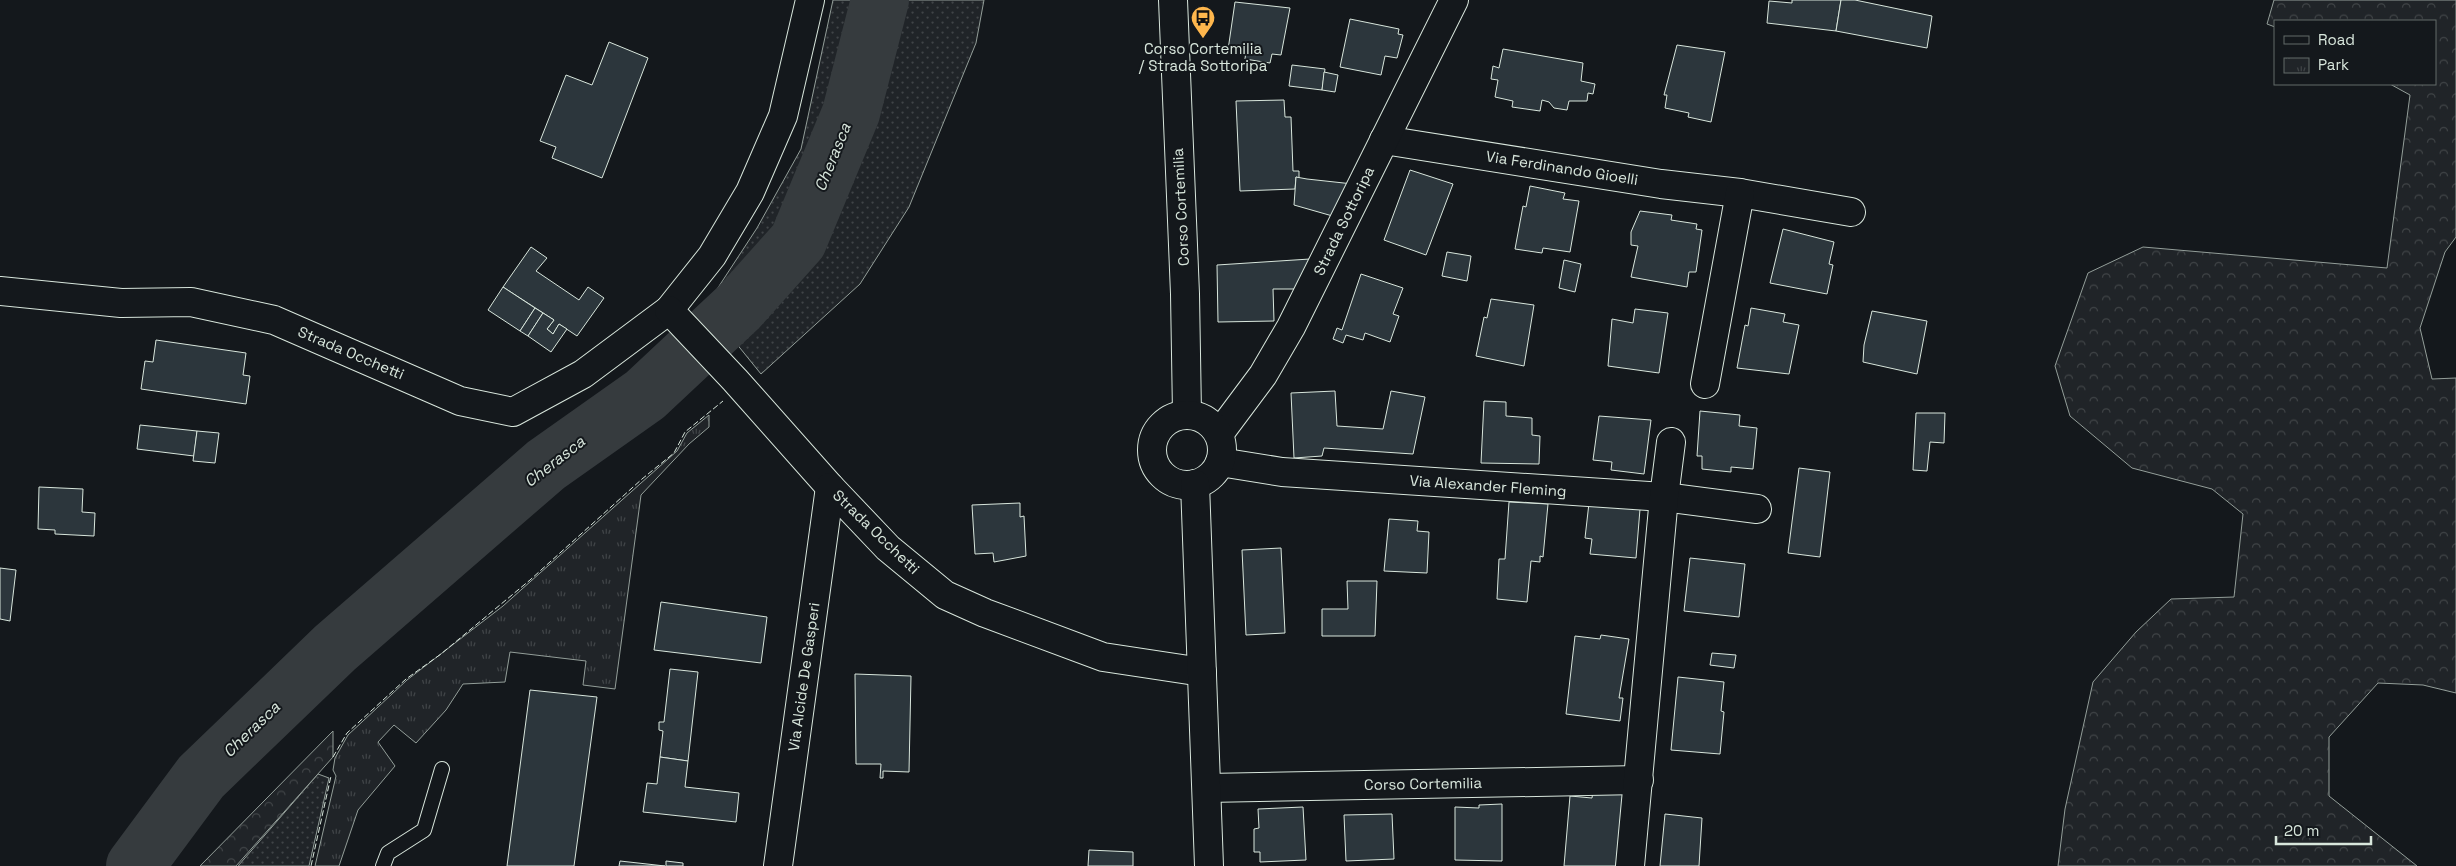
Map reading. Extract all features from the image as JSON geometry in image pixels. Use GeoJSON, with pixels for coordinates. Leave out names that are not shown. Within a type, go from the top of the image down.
{"type":"FeatureCollection","features":[{"type":"Feature","properties":{"kind":"street","name":"Strada Occhetti"},"geometry":{"type":"LineString","coordinates":[[0,291],[121,303],[191,302],[274,320],[460,402],[513,412],[583,374],[669,310],[712,256],[750,192],[783,116],[810,0]]}},
{"type":"Feature","properties":{"kind":"street","name":"Corso Cortemilia"},"geometry":{"type":"LineString","coordinates":[[1173,0],[1185,294],[1187,414]]}},
{"type":"Feature","properties":{"kind":"street","name":"Strada Sottoripa"},"geometry":{"type":"LineString","coordinates":[[1219,434],[1263,375],[1291,327],[1454,0]]}},
{"type":"Feature","properties":{"kind":"street","name":"Via Ferdinando Gioelli"},"geometry":{"type":"LineString","coordinates":[[1384,140],[1662,184],[1740,193],[1851,212]]}},
{"type":"Feature","properties":{"kind":"street"},"geometry":{"type":"LineString","coordinates":[[1705,384],[1740,193]]}},
{"type":"Feature","properties":{"kind":"street","name":"Strada Occhetti"},"geometry":{"type":"LineString","coordinates":[[669,310],[736,380],[830,487],[888,548],[945,595],[986,613],[1103,657],[1202,672]]}},
{"type":"Feature","properties":{"kind":"street"},"geometry":{"type":"LineString","coordinates":[[1187,414],[1198,416],[1214,427],[1219,434],[1222,446],[1220,462],[1208,478],[1195,484],[1177,484],[1163,476],[1152,456],[1152,443],[1162,425],[1169,419],[1187,414]]}},
{"type":"Feature","properties":{"kind":"street"},"geometry":{"type":"LineString","coordinates":[[1630,866],[1664,497],[1671,442]]}},
{"type":"Feature","properties":{"kind":"street","name":"Via Alexander Fleming"},"geometry":{"type":"LineString","coordinates":[[1220,462],[1282,472],[1664,497],[1757,509]]}},
{"type":"Feature","properties":{"kind":"street"},"geometry":{"type":"LineString","coordinates":[[1195,484],[1209,866]]}},
{"type":"Feature","properties":{"kind":"street","name":"Via Alcide De Gasperi"},"geometry":{"type":"LineString","coordinates":[[778,866],[830,487]]}},
{"type":"Feature","properties":{"kind":"street","name":"Corso Cortemilia"},"geometry":{"type":"LineString","coordinates":[[1207,788],[1639,780]]}},
{"type":"Feature","properties":{"kind":"lane"},"geometry":{"type":"LineString","coordinates":[[383,866],[388,853],[424,830],[442,769]]}},
{"type":"Feature","properties":{"kind":"green space"},"geometry":{"type":"Polygon","coordinates":[[[833,0],[984,0],[976,43],[909,207],[860,284],[761,374],[706,306],[757,228],[801,149],[833,0]]]}},
{"type":"Feature","properties":{"kind":"green space"},"geometry":{"type":"Polygon","coordinates":[[[2274,0],[2456,0],[2456,237],[2445,252],[2420,328],[2432,379],[2456,378],[2456,693],[2423,685],[2378,683],[2329,737],[2329,796],[2417,866],[2058,866],[2065,809],[2093,682],[2136,632],[2171,599],[2234,597],[2243,514],[2212,489],[2132,468],[2070,416],[2055,366],[2088,273],[2143,247],[2387,268],[2410,95],[2392,85],[2436,85],[2436,20],[2274,20],[2274,27],[2267,24],[2274,0]]]}},
{"type":"Feature","properties":{"kind":"green space"},"geometry":{"type":"Polygon","coordinates":[[[709,415],[709,427],[689,444],[641,495],[615,689],[583,685],[586,661],[510,652],[505,682],[463,684],[446,710],[416,743],[394,725],[378,742],[395,766],[358,810],[339,866],[315,866],[336,776],[333,770],[335,758],[348,735],[407,680],[503,606],[677,451],[687,433],[709,415]]]}},
{"type":"Feature","properties":{"kind":"green space"},"geometry":{"type":"Polygon","coordinates":[[[333,731],[333,757],[236,866],[200,866],[333,731]]]}},
{"type":"Feature","properties":{"kind":"green space"},"geometry":{"type":"Polygon","coordinates":[[[318,774],[329,778],[309,866],[238,866],[318,774]]]}},
{"type":"Feature","properties":{"kind":"building"},"geometry":{"type":"Polygon","coordinates":[[[1792,0],[1841,0],[1836,31],[1767,23],[1769,1],[1792,3],[1792,0]]]}},
{"type":"Feature","properties":{"kind":"building"},"geometry":{"type":"Polygon","coordinates":[[[1841,0],[1855,0],[1932,16],[1927,48],[1836,31],[1841,0]]]}},
{"type":"Feature","properties":{"kind":"building"},"geometry":{"type":"Polygon","coordinates":[[[1235,2],[1290,8],[1281,55],[1272,54],[1270,63],[1245,59],[1246,51],[1228,50],[1235,2]]]}},
{"type":"Feature","properties":{"kind":"building"},"geometry":{"type":"Polygon","coordinates":[[[1350,19],[1399,29],[1398,34],[1403,35],[1397,58],[1385,56],[1381,75],[1340,67],[1350,19]]]}},
{"type":"Feature","properties":{"kind":"building"},"geometry":{"type":"Polygon","coordinates":[[[609,42],[648,58],[602,178],[552,158],[556,147],[540,141],[566,75],[592,85],[609,42]]]}},
{"type":"Feature","properties":{"kind":"building"},"geometry":{"type":"Polygon","coordinates":[[[1677,45],[1725,52],[1711,122],[1688,117],[1689,113],[1665,108],[1667,95],[1664,95],[1677,45]]]}},
{"type":"Feature","properties":{"kind":"building"},"geometry":{"type":"Polygon","coordinates":[[[1503,49],[1583,63],[1581,81],[1595,84],[1593,94],[1588,93],[1587,101],[1569,101],[1567,110],[1554,108],[1549,102],[1542,100],[1540,111],[1512,107],[1513,101],[1495,97],[1498,80],[1491,79],[1493,66],[1499,68],[1503,49]]]}},
{"type":"Feature","properties":{"kind":"building"},"geometry":{"type":"Polygon","coordinates":[[[1292,65],[1325,69],[1322,90],[1289,86],[1292,65]]]}},
{"type":"Feature","properties":{"kind":"building"},"geometry":{"type":"Polygon","coordinates":[[[1324,72],[1338,75],[1335,92],[1322,90],[1324,72]]]}},
{"type":"Feature","properties":{"kind":"building"},"geometry":{"type":"Polygon","coordinates":[[[1284,100],[1285,117],[1291,117],[1293,171],[1299,171],[1299,178],[1296,177],[1295,189],[1240,191],[1236,101],[1284,100]]]}},
{"type":"Feature","properties":{"kind":"building"},"geometry":{"type":"Polygon","coordinates":[[[1410,170],[1453,184],[1426,255],[1384,240],[1410,170]]]}},
{"type":"Feature","properties":{"kind":"building"},"geometry":{"type":"Polygon","coordinates":[[[1296,177],[1353,184],[1336,217],[1294,205],[1296,177]]]}},
{"type":"Feature","properties":{"kind":"building"},"geometry":{"type":"Polygon","coordinates":[[[1530,186],[1565,193],[1563,199],[1579,201],[1570,252],[1543,248],[1542,253],[1515,249],[1523,206],[1526,207],[1530,186]]]}},
{"type":"Feature","properties":{"kind":"building"},"geometry":{"type":"Polygon","coordinates":[[[1640,211],[1672,215],[1671,220],[1697,224],[1696,229],[1702,230],[1696,272],[1689,272],[1687,287],[1631,277],[1638,246],[1631,245],[1631,232],[1640,211]]]}},
{"type":"Feature","properties":{"kind":"building"},"geometry":{"type":"Polygon","coordinates":[[[1783,229],[1834,242],[1829,264],[1833,265],[1827,294],[1770,283],[1783,229]]]}},
{"type":"Feature","properties":{"kind":"building"},"geometry":{"type":"Polygon","coordinates":[[[531,247],[547,258],[536,271],[579,300],[588,287],[604,298],[577,336],[559,324],[553,334],[547,329],[554,320],[503,287],[531,247]]]}},
{"type":"Feature","properties":{"kind":"building"},"geometry":{"type":"Polygon","coordinates":[[[1447,252],[1471,256],[1467,281],[1442,276],[1447,252]]]}},
{"type":"Feature","properties":{"kind":"building"},"geometry":{"type":"Polygon","coordinates":[[[1310,259],[1295,289],[1273,289],[1274,321],[1218,322],[1217,265],[1310,259]]]}},
{"type":"Feature","properties":{"kind":"building"},"geometry":{"type":"Polygon","coordinates":[[[1564,260],[1581,264],[1575,292],[1559,288],[1564,260]]]}},
{"type":"Feature","properties":{"kind":"building"},"geometry":{"type":"Polygon","coordinates":[[[1361,274],[1403,288],[1393,314],[1399,316],[1390,342],[1365,333],[1363,340],[1346,335],[1343,343],[1333,339],[1337,328],[1342,330],[1361,274]]]}},
{"type":"Feature","properties":{"kind":"building"},"geometry":{"type":"Polygon","coordinates":[[[503,287],[535,308],[520,331],[488,310],[503,287]]]}},
{"type":"Feature","properties":{"kind":"building"},"geometry":{"type":"Polygon","coordinates":[[[1491,299],[1534,305],[1524,366],[1476,356],[1484,317],[1487,318],[1491,299]]]}},
{"type":"Feature","properties":{"kind":"building"},"geometry":{"type":"Polygon","coordinates":[[[535,308],[543,313],[528,336],[520,331],[535,308]]]}},
{"type":"Feature","properties":{"kind":"building"},"geometry":{"type":"Polygon","coordinates":[[[1751,308],[1785,314],[1783,322],[1799,325],[1789,374],[1737,368],[1745,325],[1748,326],[1751,308]]]}},
{"type":"Feature","properties":{"kind":"building"},"geometry":{"type":"Polygon","coordinates":[[[1635,309],[1668,313],[1659,373],[1608,366],[1612,319],[1633,323],[1635,309]]]}},
{"type":"Feature","properties":{"kind":"building"},"geometry":{"type":"Polygon","coordinates":[[[1872,311],[1927,321],[1917,374],[1863,362],[1864,345],[1872,311]]]}},
{"type":"Feature","properties":{"kind":"building"},"geometry":{"type":"Polygon","coordinates":[[[543,313],[554,320],[547,329],[553,334],[559,324],[567,329],[551,352],[528,336],[543,313]]]}},
{"type":"Feature","properties":{"kind":"building"},"geometry":{"type":"Polygon","coordinates":[[[156,340],[246,353],[243,375],[250,376],[246,404],[141,389],[145,361],[153,362],[156,340]]]}},
{"type":"Feature","properties":{"kind":"building"},"geometry":{"type":"Polygon","coordinates":[[[1335,391],[1337,426],[1383,429],[1391,391],[1425,397],[1413,454],[1324,448],[1322,456],[1294,458],[1291,393],[1335,391]]]}},
{"type":"Feature","properties":{"kind":"building"},"geometry":{"type":"Polygon","coordinates":[[[1484,401],[1506,402],[1506,416],[1532,418],[1532,435],[1540,436],[1539,464],[1481,463],[1484,401]]]}},
{"type":"Feature","properties":{"kind":"building"},"geometry":{"type":"Polygon","coordinates":[[[1700,411],[1740,415],[1739,426],[1757,428],[1753,469],[1731,467],[1731,472],[1702,469],[1702,456],[1697,456],[1700,411]]]}},
{"type":"Feature","properties":{"kind":"building"},"geometry":{"type":"Polygon","coordinates":[[[1916,413],[1945,413],[1944,443],[1930,442],[1927,471],[1913,470],[1916,413]]]}},
{"type":"Feature","properties":{"kind":"building"},"geometry":{"type":"Polygon","coordinates":[[[1599,416],[1651,420],[1644,474],[1611,470],[1612,462],[1593,460],[1599,416]]]}},
{"type":"Feature","properties":{"kind":"building"},"geometry":{"type":"Polygon","coordinates":[[[140,425],[197,431],[194,456],[137,449],[140,425]]]}},
{"type":"Feature","properties":{"kind":"building"},"geometry":{"type":"Polygon","coordinates":[[[197,431],[219,433],[215,463],[193,461],[197,431]]]}},
{"type":"Feature","properties":{"kind":"building"},"geometry":{"type":"Polygon","coordinates":[[[1799,468],[1830,472],[1820,557],[1788,553],[1799,468]]]}},
{"type":"Feature","properties":{"kind":"building"},"geometry":{"type":"Polygon","coordinates":[[[39,487],[83,489],[82,512],[95,513],[94,536],[55,534],[55,530],[38,529],[39,487]]]}},
{"type":"Feature","properties":{"kind":"building"},"geometry":{"type":"Polygon","coordinates":[[[1509,502],[1548,504],[1543,557],[1540,556],[1540,562],[1531,561],[1527,602],[1497,599],[1499,559],[1505,559],[1509,502]]]}},
{"type":"Feature","properties":{"kind":"building"},"geometry":{"type":"Polygon","coordinates":[[[1020,503],[1020,517],[1024,516],[1026,556],[994,562],[993,553],[975,554],[972,505],[1020,503]]]}},
{"type":"Feature","properties":{"kind":"building"},"geometry":{"type":"Polygon","coordinates":[[[1589,503],[1640,509],[1636,558],[1590,554],[1592,539],[1585,538],[1589,503]]]}},
{"type":"Feature","properties":{"kind":"building"},"geometry":{"type":"Polygon","coordinates":[[[1389,519],[1418,521],[1417,531],[1429,532],[1427,573],[1384,571],[1389,519]]]}},
{"type":"Feature","properties":{"kind":"building"},"geometry":{"type":"Polygon","coordinates":[[[1281,548],[1285,633],[1246,635],[1242,550],[1281,548]]]}},
{"type":"Feature","properties":{"kind":"building"},"geometry":{"type":"Polygon","coordinates":[[[1690,558],[1745,564],[1739,617],[1684,611],[1690,558]]]}},
{"type":"Feature","properties":{"kind":"building"},"geometry":{"type":"Polygon","coordinates":[[[0,568],[16,570],[10,621],[0,619],[0,568]]]}},
{"type":"Feature","properties":{"kind":"building"},"geometry":{"type":"Polygon","coordinates":[[[1347,581],[1377,581],[1375,636],[1322,636],[1322,609],[1348,609],[1347,581]]]}},
{"type":"Feature","properties":{"kind":"building"},"geometry":{"type":"Polygon","coordinates":[[[661,602],[767,617],[761,663],[654,650],[661,602]]]}},
{"type":"Feature","properties":{"kind":"building"},"geometry":{"type":"Polygon","coordinates":[[[1601,635],[1629,639],[1619,698],[1623,698],[1620,721],[1566,714],[1575,636],[1600,639],[1601,635]]]}},
{"type":"Feature","properties":{"kind":"building"},"geometry":{"type":"Polygon","coordinates":[[[1712,653],[1736,655],[1734,668],[1710,665],[1712,653]]]}},
{"type":"Feature","properties":{"kind":"building"},"geometry":{"type":"Polygon","coordinates":[[[670,669],[698,672],[688,761],[660,757],[663,731],[659,730],[659,722],[664,722],[670,669]]]}},
{"type":"Feature","properties":{"kind":"building"},"geometry":{"type":"Polygon","coordinates":[[[855,674],[911,676],[909,772],[883,771],[883,778],[880,778],[881,764],[856,764],[855,674]]]}},
{"type":"Feature","properties":{"kind":"building"},"geometry":{"type":"Polygon","coordinates":[[[1678,677],[1724,682],[1721,711],[1724,712],[1720,754],[1671,750],[1678,677]]]}},
{"type":"Feature","properties":{"kind":"building"},"geometry":{"type":"Polygon","coordinates":[[[530,690],[597,697],[574,866],[507,866],[530,690]]]}},
{"type":"Feature","properties":{"kind":"building"},"geometry":{"type":"Polygon","coordinates":[[[660,757],[688,761],[685,787],[739,793],[736,822],[643,812],[647,783],[657,784],[660,757]]]}},
{"type":"Feature","properties":{"kind":"building"},"geometry":{"type":"Polygon","coordinates":[[[1593,790],[1623,792],[1616,866],[1564,866],[1570,796],[1592,798],[1593,790]]]}},
{"type":"Feature","properties":{"kind":"building"},"geometry":{"type":"Polygon","coordinates":[[[1502,804],[1502,861],[1455,860],[1455,807],[1479,808],[1479,805],[1502,804]]]}},
{"type":"Feature","properties":{"kind":"building"},"geometry":{"type":"Polygon","coordinates":[[[1303,807],[1306,860],[1260,862],[1260,852],[1254,852],[1254,829],[1259,828],[1258,809],[1303,807]]]}},
{"type":"Feature","properties":{"kind":"building"},"geometry":{"type":"Polygon","coordinates":[[[1392,814],[1394,859],[1346,861],[1344,815],[1392,814]]]}},
{"type":"Feature","properties":{"kind":"building"},"geometry":{"type":"Polygon","coordinates":[[[1665,814],[1702,818],[1699,866],[1660,866],[1665,814]]]}},
{"type":"Feature","properties":{"kind":"building"},"geometry":{"type":"Polygon","coordinates":[[[1089,850],[1133,852],[1133,866],[1088,866],[1089,850]]]}},
{"type":"Feature","properties":{"kind":"building"},"geometry":{"type":"Polygon","coordinates":[[[620,861],[665,866],[619,866],[620,861]]]}},
{"type":"Feature","properties":{"kind":"building"},"geometry":{"type":"Polygon","coordinates":[[[666,861],[683,863],[683,866],[666,866],[666,861]]]}},
{"type":"Feature","properties":{"kind":"waterway","name":"Cherasca"},"geometry":{"type":"LineString","coordinates":[[135,866],[201,777],[335,648],[546,465],[645,395],[739,307],[798,241],[851,113],[880,0]]}},
{"type":"Feature","properties":{"kind":"fence"},"geometry":{"type":"LineString","coordinates":[[333,757],[347,733],[406,679],[441,654],[530,580],[642,479],[674,453],[685,432],[723,401]]}},
{"type":"Feature","properties":{"kind":"fence"},"geometry":{"type":"LineString","coordinates":[[311,866],[331,776]]}},
{"type":"Feature","properties":{"kind":"place","name":"Corso Cortemilia / Strada Sottoripa"},"geometry":{"type":"Point","coordinates":[1203,39]}}]}
